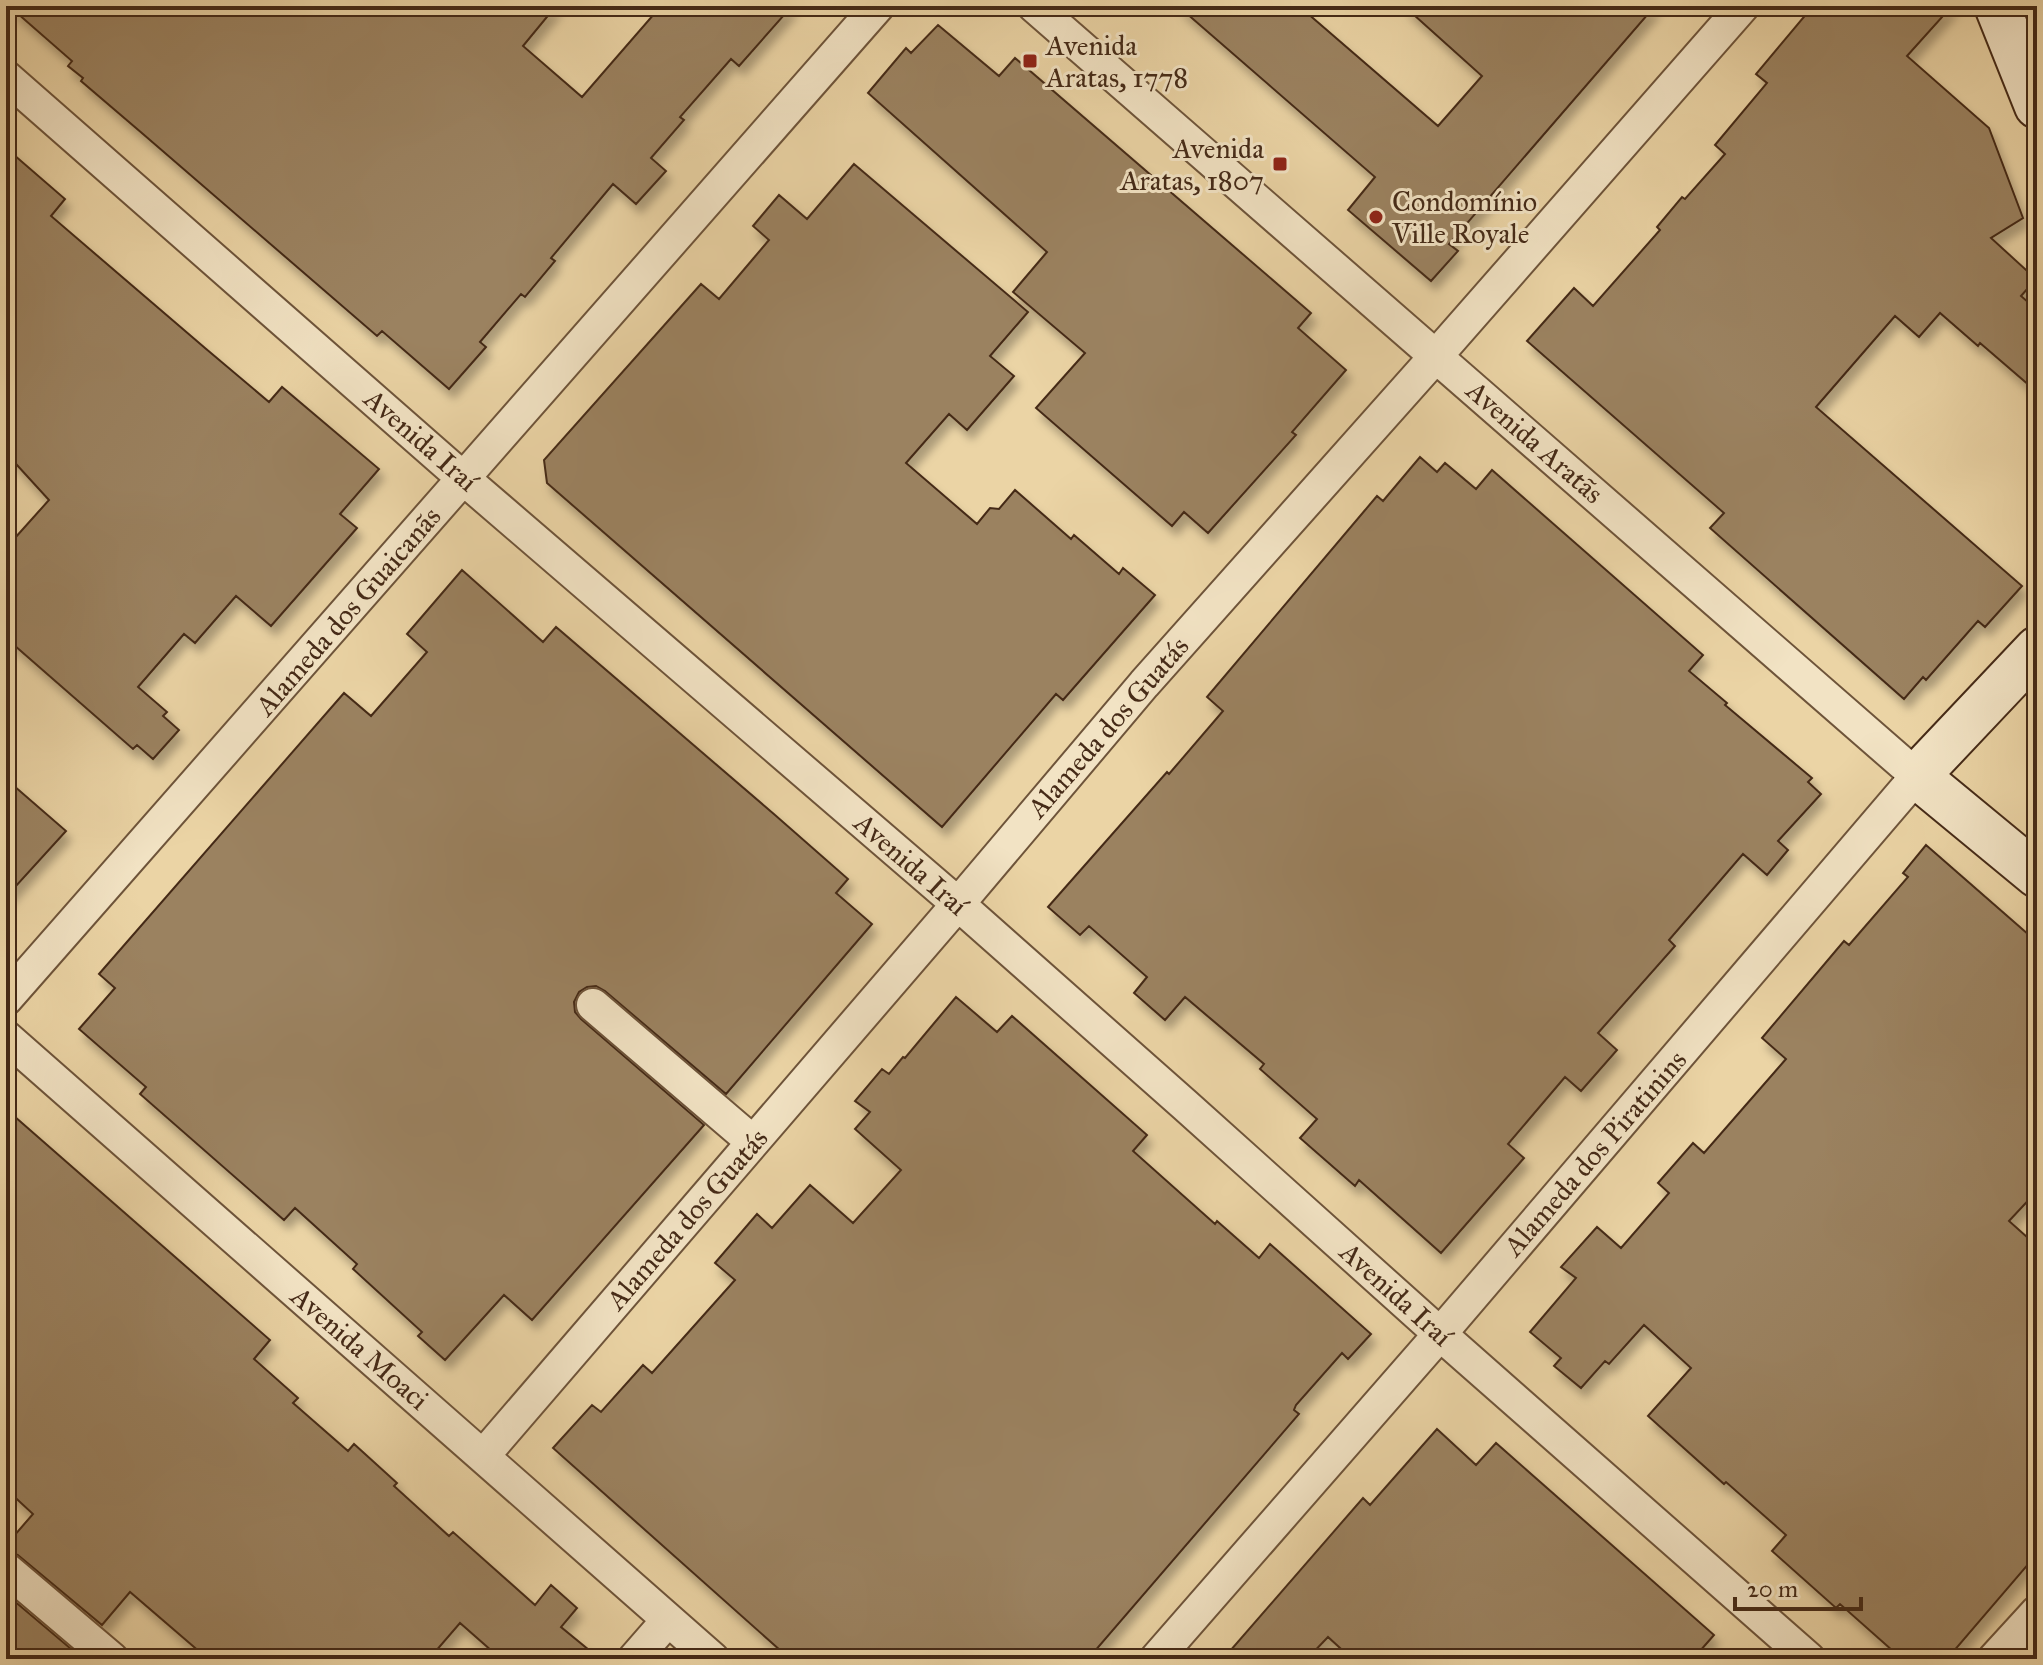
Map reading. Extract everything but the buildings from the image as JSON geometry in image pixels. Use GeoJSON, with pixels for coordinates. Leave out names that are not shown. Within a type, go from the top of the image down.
{"type":"FeatureCollection","features":[{"type":"Feature","properties":{"kind":"street","name":"Alameda dos Guaicanãs"},"geometry":{"type":"LineString","coordinates":[[6,999],[878,6]]}},
{"type":"Feature","properties":{"kind":"street","name":"Avenida Aratãs"},"geometry":{"type":"LineString","coordinates":[[1034,6],[1917,776],[2037,875]]}},
{"type":"Feature","properties":{"kind":"street","name":"Alameda dos Guatás"},"geometry":{"type":"LineString","coordinates":[[483,1456],[1144,684],[1743,6]]}},
{"type":"Feature","properties":{"kind":"street"},"geometry":{"type":"LineString","coordinates":[[1997,6],[2037,106]]}},
{"type":"Feature","properties":{"kind":"street","name":"Avenida Iraí"},"geometry":{"type":"LineString","coordinates":[[6,77],[464,479],[958,904],[1809,1659]]}},
{"type":"Feature","properties":{"kind":"street","name":"Alameda dos Piratinins"},"geometry":{"type":"LineString","coordinates":[[1156,1659],[1440,1334],[1917,776],[2037,649]]}},
{"type":"Feature","properties":{"kind":"street"},"geometry":{"type":"LineString","coordinates":[[593,1005],[753,1142]]}},
{"type":"Feature","properties":{"kind":"street","name":"Avenida Moaci"},"geometry":{"type":"LineString","coordinates":[[6,1037],[713,1659]]}},
{"type":"Feature","properties":{"kind":"street"},"geometry":{"type":"LineString","coordinates":[[6,1569],[112,1659]]}},
{"type":"Feature","properties":{"kind":"street"},"geometry":{"type":"LineString","coordinates":[[1994,1659],[2037,1612]]}},
{"type":"Feature","properties":{"kind":"street"},"geometry":{"type":"LineString","coordinates":[[634,1659],[668,1620]]}},
{"type":"Feature","properties":{"kind":"place","name":"Avenida Aratas, 1778"},"geometry":{"type":"Point","coordinates":[1030,61]}},
{"type":"Feature","properties":{"kind":"place","name":"Avenida Aratas, 1807"},"geometry":{"type":"Point","coordinates":[1280,164]}},
{"type":"Feature","properties":{"kind":"place","name":"Condomínio Ville Royale"},"geometry":{"type":"Point","coordinates":[1376,217]}}]}
